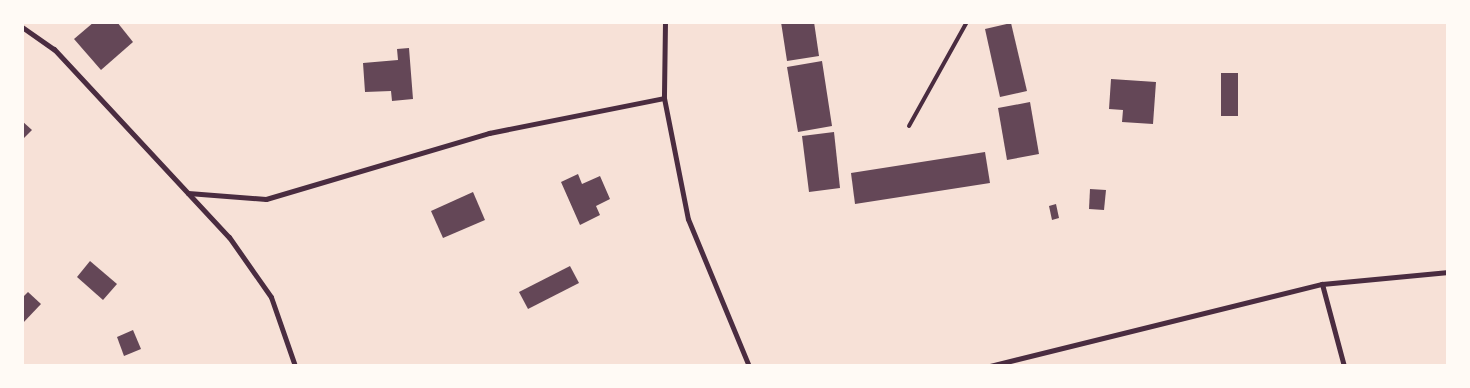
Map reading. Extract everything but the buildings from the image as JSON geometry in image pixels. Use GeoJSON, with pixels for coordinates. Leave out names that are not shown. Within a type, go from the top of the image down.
{"type":"FeatureCollection","features":[{"type":"Feature","properties":{"kind":"street"},"geometry":{"type":"LineString","coordinates":[[665,22],[664,98],[688,219],[749,366]]}},
{"type":"Feature","properties":{"kind":"street"},"geometry":{"type":"LineString","coordinates":[[22,27],[54,49],[229,237],[260,278],[279,315],[295,366]]}},
{"type":"Feature","properties":{"kind":"street"},"geometry":{"type":"LineString","coordinates":[[188,193],[266,199],[489,133],[664,98]]}},
{"type":"Feature","properties":{"kind":"street"},"geometry":{"type":"LineString","coordinates":[[990,366],[1322,284],[1448,272]]}},
{"type":"Feature","properties":{"kind":"street"},"geometry":{"type":"LineString","coordinates":[[1322,284],[1344,366]]}},
{"type":"Feature","properties":{"kind":"lane"},"geometry":{"type":"LineString","coordinates":[[909,126],[967,22]]}}]}
